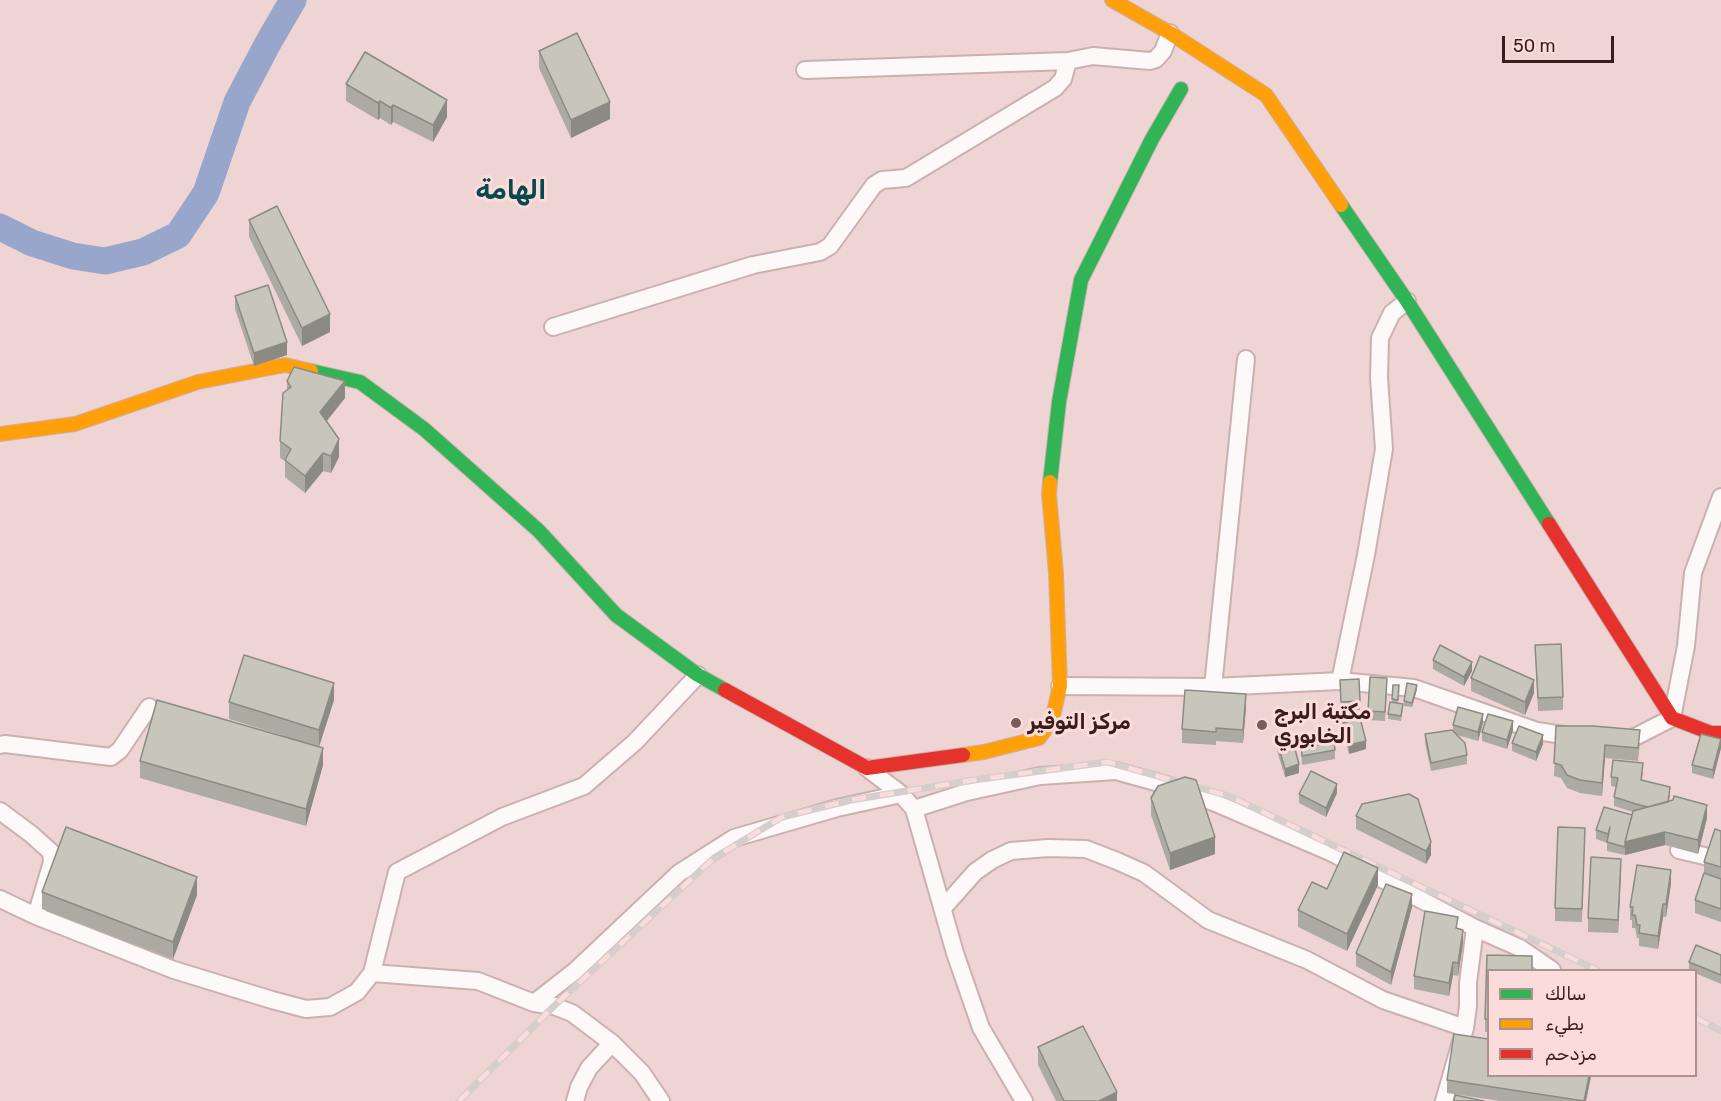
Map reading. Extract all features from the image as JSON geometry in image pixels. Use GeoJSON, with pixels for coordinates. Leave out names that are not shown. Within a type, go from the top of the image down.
{"type":"FeatureCollection","features":[{"type":"Feature","properties":{"kind":"street"},"geometry":{"type":"LineString","coordinates":[[1112,0],[1170,33],[1266,94],[1407,301],[1672,718],[1711,733],[1721,733]]}},
{"type":"Feature","properties":{"kind":"street"},"geometry":{"type":"LineString","coordinates":[[805,70],[1068,61],[1093,56],[1150,61],[1156,59],[1163,51],[1170,33]]}},
{"type":"Feature","properties":{"kind":"street"},"geometry":{"type":"LineString","coordinates":[[553,327],[753,265],[820,252],[830,246],[874,185],[882,180],[906,178],[1055,88],[1063,79],[1068,61]]}},
{"type":"Feature","properties":{"kind":"street"},"geometry":{"type":"LineString","coordinates":[[867,768],[984,752],[1039,738],[1052,720],[1060,686],[1056,573],[1049,494],[1059,402],[1078,290],[1152,139],[1181,89]]}},
{"type":"Feature","properties":{"kind":"street"},"geometry":{"type":"LineString","coordinates":[[1340,681],[1366,555],[1384,449],[1379,378],[1380,338],[1392,313],[1407,301]]}},
{"type":"Feature","properties":{"kind":"street"},"geometry":{"type":"LineString","coordinates":[[1213,687],[1246,359]]}},
{"type":"Feature","properties":{"kind":"street"},"geometry":{"type":"LineString","coordinates":[[0,434],[75,424],[198,382],[285,365],[360,382],[424,429],[538,531],[616,615],[698,675],[867,768],[901,794],[914,809],[954,953],[981,1028],[1024,1101]]}},
{"type":"Feature","properties":{"kind":"street"},"geometry":{"type":"LineString","coordinates":[[1672,718],[1686,646],[1693,573],[1721,497]]}},
{"type":"Feature","properties":{"kind":"street"},"geometry":{"type":"LineString","coordinates":[[0,899],[36,916],[174,970],[306,1009],[330,1007],[357,992],[372,973],[397,872],[502,817],[584,786],[635,742],[698,675]]}},
{"type":"Feature","properties":{"kind":"street"},"geometry":{"type":"LineString","coordinates":[[1060,686],[1213,687],[1340,681],[1414,688],[1537,731],[1598,740],[1631,739],[1672,718]]}},
{"type":"Feature","properties":{"kind":"street"},"geometry":{"type":"LineString","coordinates":[[0,745],[111,757],[120,750],[149,707]]}},
{"type":"Feature","properties":{"kind":"street"},"geometry":{"type":"LineString","coordinates":[[914,809],[967,792],[1040,776],[1116,771],[1170,786],[1213,802],[1330,852],[1475,928],[1520,948],[1551,969]]}},
{"type":"Feature","properties":{"kind":"street"},"geometry":{"type":"LineString","coordinates":[[534,1004],[575,971],[679,873],[734,838],[827,811],[901,794]]}},
{"type":"Feature","properties":{"kind":"street"},"geometry":{"type":"LineString","coordinates":[[0,811],[51,852],[52,862],[36,916]]}},
{"type":"Feature","properties":{"kind":"street"},"geometry":{"type":"LineString","coordinates":[[943,908],[975,872],[1011,851],[1048,848],[1086,849],[1144,873],[1208,920],[1307,960],[1383,1000],[1466,1028]]}},
{"type":"Feature","properties":{"kind":"street"},"geometry":{"type":"LineString","coordinates":[[1679,850],[1721,860]]}},
{"type":"Feature","properties":{"kind":"street"},"geometry":{"type":"LineString","coordinates":[[1444,1101],[1466,1028],[1468,983],[1475,928]]}},
{"type":"Feature","properties":{"kind":"street"},"geometry":{"type":"LineString","coordinates":[[372,973],[478,981],[534,1004],[554,1006],[572,1013],[612,1043],[642,1073],[661,1101]]}},
{"type":"Feature","properties":{"kind":"street"},"geometry":{"type":"LineString","coordinates":[[575,1101],[589,1068],[612,1043]]}},
{"type":"Feature","properties":{"kind":"building"},"geometry":{"type":"Polygon","coordinates":[[[577,33],[610,102],[571,120],[539,51],[577,33]]]}},
{"type":"Feature","properties":{"kind":"building"},"geometry":{"type":"Polygon","coordinates":[[[365,52],[447,100],[433,125],[393,105],[391,108],[380,101],[378,103],[346,84],[365,52]]]}},
{"type":"Feature","properties":{"kind":"building"},"geometry":{"type":"Polygon","coordinates":[[[277,206],[330,314],[302,328],[249,220],[277,206]]]}},
{"type":"Feature","properties":{"kind":"building"},"geometry":{"type":"Polygon","coordinates":[[[268,285],[287,342],[254,353],[235,296],[268,285]]]}},
{"type":"Feature","properties":{"kind":"building"},"geometry":{"type":"Polygon","coordinates":[[[294,367],[345,381],[320,412],[339,439],[331,456],[323,453],[305,476],[285,460],[291,449],[280,441],[283,393],[291,387],[287,381],[294,367]]]}},
{"type":"Feature","properties":{"kind":"building"},"geometry":{"type":"Polygon","coordinates":[[[1561,644],[1563,697],[1538,698],[1535,645],[1561,644]]]}},
{"type":"Feature","properties":{"kind":"building"},"geometry":{"type":"Polygon","coordinates":[[[1440,645],[1472,662],[1464,677],[1433,660],[1440,645]]]}},
{"type":"Feature","properties":{"kind":"building"},"geometry":{"type":"Polygon","coordinates":[[[244,655],[334,683],[319,730],[229,702],[244,655]]]}},
{"type":"Feature","properties":{"kind":"building"},"geometry":{"type":"Polygon","coordinates":[[[1480,656],[1534,680],[1525,702],[1471,678],[1480,656]]]}},
{"type":"Feature","properties":{"kind":"building"},"geometry":{"type":"Polygon","coordinates":[[[1370,677],[1387,678],[1385,712],[1368,711],[1370,677]]]}},
{"type":"Feature","properties":{"kind":"building"},"geometry":{"type":"Polygon","coordinates":[[[1359,679],[1360,701],[1341,702],[1340,680],[1359,679]]]}},
{"type":"Feature","properties":{"kind":"building"},"geometry":{"type":"Polygon","coordinates":[[[1407,683],[1417,685],[1412,703],[1404,701],[1407,683]]]}},
{"type":"Feature","properties":{"kind":"building"},"geometry":{"type":"Polygon","coordinates":[[[1393,685],[1399,685],[1398,700],[1392,699],[1393,685]]]}},
{"type":"Feature","properties":{"kind":"building"},"geometry":{"type":"Polygon","coordinates":[[[1185,690],[1246,694],[1243,730],[1216,728],[1216,732],[1182,729],[1185,690]]]}},
{"type":"Feature","properties":{"kind":"building"},"geometry":{"type":"Polygon","coordinates":[[[157,700],[323,748],[306,809],[140,761],[157,700]]]}},
{"type":"Feature","properties":{"kind":"building"},"geometry":{"type":"Polygon","coordinates":[[[1390,702],[1403,704],[1401,716],[1388,714],[1390,702]]]}},
{"type":"Feature","properties":{"kind":"building"},"geometry":{"type":"Polygon","coordinates":[[[1458,707],[1483,714],[1478,732],[1453,725],[1458,707]]]}},
{"type":"Feature","properties":{"kind":"building"},"geometry":{"type":"Polygon","coordinates":[[[1488,714],[1513,721],[1507,740],[1482,732],[1488,714]]]}},
{"type":"Feature","properties":{"kind":"building"},"geometry":{"type":"Polygon","coordinates":[[[1360,718],[1366,741],[1349,745],[1343,723],[1360,718]]]}},
{"type":"Feature","properties":{"kind":"building"},"geometry":{"type":"Polygon","coordinates":[[[1519,726],[1543,735],[1536,752],[1512,743],[1519,726]]]}},
{"type":"Feature","properties":{"kind":"building"},"geometry":{"type":"Polygon","coordinates":[[[1556,726],[1640,730],[1638,748],[1605,745],[1602,783],[1580,780],[1567,775],[1561,765],[1554,763],[1556,726]]]}},
{"type":"Feature","properties":{"kind":"building"},"geometry":{"type":"Polygon","coordinates":[[[1452,730],[1465,743],[1467,755],[1431,763],[1425,734],[1452,730]]]}},
{"type":"Feature","properties":{"kind":"building"},"geometry":{"type":"Polygon","coordinates":[[[1701,734],[1721,739],[1713,770],[1692,765],[1701,734]]]}},
{"type":"Feature","properties":{"kind":"building"},"geometry":{"type":"Polygon","coordinates":[[[1292,738],[1299,764],[1285,769],[1277,742],[1292,738]]]}},
{"type":"Feature","properties":{"kind":"building"},"geometry":{"type":"Polygon","coordinates":[[[1334,742],[1335,750],[1302,756],[1301,748],[1334,742]]]}},
{"type":"Feature","properties":{"kind":"building"},"geometry":{"type":"Polygon","coordinates":[[[1613,760],[1643,763],[1641,780],[1670,787],[1668,802],[1648,807],[1614,797],[1618,778],[1611,777],[1613,760]]]}},
{"type":"Feature","properties":{"kind":"building"},"geometry":{"type":"Polygon","coordinates":[[[1311,771],[1337,784],[1326,808],[1299,794],[1311,771]]]}},
{"type":"Feature","properties":{"kind":"building"},"geometry":{"type":"Polygon","coordinates":[[[1185,777],[1196,780],[1215,837],[1170,853],[1151,798],[1158,786],[1185,777]]]}},
{"type":"Feature","properties":{"kind":"building"},"geometry":{"type":"Polygon","coordinates":[[[1409,794],[1418,799],[1431,842],[1426,851],[1356,816],[1362,804],[1409,794]]]}},
{"type":"Feature","properties":{"kind":"building"},"geometry":{"type":"Polygon","coordinates":[[[1674,796],[1707,805],[1698,840],[1665,832],[1625,842],[1633,811],[1673,800],[1674,796]]]}},
{"type":"Feature","properties":{"kind":"building"},"geometry":{"type":"Polygon","coordinates":[[[1604,807],[1632,815],[1625,847],[1607,842],[1610,827],[1608,834],[1596,830],[1604,807]]]}},
{"type":"Feature","properties":{"kind":"building"},"geometry":{"type":"Polygon","coordinates":[[[66,827],[197,877],[173,942],[42,892],[66,827]]]}},
{"type":"Feature","properties":{"kind":"building"},"geometry":{"type":"Polygon","coordinates":[[[1558,827],[1585,828],[1582,909],[1555,908],[1558,827]]]}},
{"type":"Feature","properties":{"kind":"building"},"geometry":{"type":"Polygon","coordinates":[[[1715,829],[1721,831],[1721,867],[1704,862],[1715,829]]]}},
{"type":"Feature","properties":{"kind":"building"},"geometry":{"type":"Polygon","coordinates":[[[1344,852],[1378,868],[1347,934],[1298,910],[1312,882],[1327,889],[1344,852]]]}},
{"type":"Feature","properties":{"kind":"building"},"geometry":{"type":"Polygon","coordinates":[[[1591,857],[1621,859],[1618,920],[1588,918],[1591,857]]]}},
{"type":"Feature","properties":{"kind":"building"},"geometry":{"type":"Polygon","coordinates":[[[1637,865],[1671,870],[1658,936],[1639,933],[1640,925],[1637,925],[1635,915],[1632,915],[1633,907],[1630,907],[1637,865]]]}},
{"type":"Feature","properties":{"kind":"building"},"geometry":{"type":"Polygon","coordinates":[[[1704,873],[1721,879],[1721,909],[1695,900],[1704,873]]]}},
{"type":"Feature","properties":{"kind":"building"},"geometry":{"type":"Polygon","coordinates":[[[1386,884],[1412,894],[1391,972],[1356,953],[1386,884]]]}},
{"type":"Feature","properties":{"kind":"building"},"geometry":{"type":"Polygon","coordinates":[[[1425,911],[1458,917],[1456,928],[1463,930],[1458,963],[1453,962],[1449,983],[1414,976],[1425,911]]]}},
{"type":"Feature","properties":{"kind":"building"},"geometry":{"type":"Polygon","coordinates":[[[1696,945],[1721,955],[1721,975],[1689,962],[1696,945]]]}},
{"type":"Feature","properties":{"kind":"building"},"geometry":{"type":"Polygon","coordinates":[[[1487,955],[1532,956],[1532,969],[1487,969],[1487,1019],[1485,1019],[1487,955]]]}},
{"type":"Feature","properties":{"kind":"building"},"geometry":{"type":"Polygon","coordinates":[[[1083,1026],[1117,1092],[1099,1101],[1064,1101],[1038,1047],[1083,1026]]]}},
{"type":"Feature","properties":{"kind":"building"},"geometry":{"type":"Polygon","coordinates":[[[1454,1034],[1487,1039],[1487,1077],[1589,1077],[1584,1101],[1447,1080],[1454,1034]]]}},
{"type":"Feature","properties":{"kind":"building"},"geometry":{"type":"Polygon","coordinates":[[[1455,1095],[1484,1101],[1454,1101],[1455,1095]]]}},
{"type":"Feature","properties":{"kind":"waterway"},"geometry":{"type":"LineString","coordinates":[[0,227],[32,243],[73,256],[105,261],[143,252],[178,235],[206,193],[237,102],[293,0]]}},
{"type":"Feature","properties":{"kind":"railway"},"geometry":{"type":"LineString","coordinates":[[459,1101],[554,1006],[714,858],[782,817],[851,800],[1107,762],[1229,796],[1595,969]]}},
{"type":"Feature","properties":{"kind":"railway"},"geometry":{"type":"LineString","coordinates":[[1697,1019],[1721,1031]]}},
{"type":"Feature","properties":{"kind":"traffic: fast"},"geometry":{"type":"LineString","coordinates":[[1050,482],[1059,402],[1081,280],[1152,139],[1181,89]]}},
{"type":"Feature","properties":{"kind":"traffic: fast"},"geometry":{"type":"LineString","coordinates":[[1341,205],[1407,301],[1549,524]]}},
{"type":"Feature","properties":{"kind":"traffic: fast"},"geometry":{"type":"LineString","coordinates":[[311,371],[360,382],[424,429],[539,531],[616,615],[698,675],[725,690]]}},
{"type":"Feature","properties":{"kind":"traffic: slow"},"geometry":{"type":"LineString","coordinates":[[1112,0],[1170,33],[1266,95],[1341,205]]}},
{"type":"Feature","properties":{"kind":"traffic: slow"},"geometry":{"type":"LineString","coordinates":[[0,434],[75,424],[198,382],[285,365],[311,371]]}},
{"type":"Feature","properties":{"kind":"traffic: slow"},"geometry":{"type":"LineString","coordinates":[[963,755],[1039,738],[1052,720],[1060,686],[1050,482]]}},
{"type":"Feature","properties":{"kind":"traffic: jam"},"geometry":{"type":"LineString","coordinates":[[1549,524],[1672,718],[1711,733],[1721,733]]}},
{"type":"Feature","properties":{"kind":"traffic: jam"},"geometry":{"type":"LineString","coordinates":[[725,690],[867,768],[963,755]]}},
{"type":"Feature","properties":{"kind":"place","name":"مركز التوفير"},"geometry":{"type":"Point","coordinates":[1016,723]}},
{"type":"Feature","properties":{"kind":"place","name":"مكتبة البرج الخابوري"},"geometry":{"type":"Point","coordinates":[1262,725]}},
{"type":"Feature","properties":{"kind":"district","name":"الهامة"},"geometry":{"type":"Point","coordinates":[511,191]}}]}
